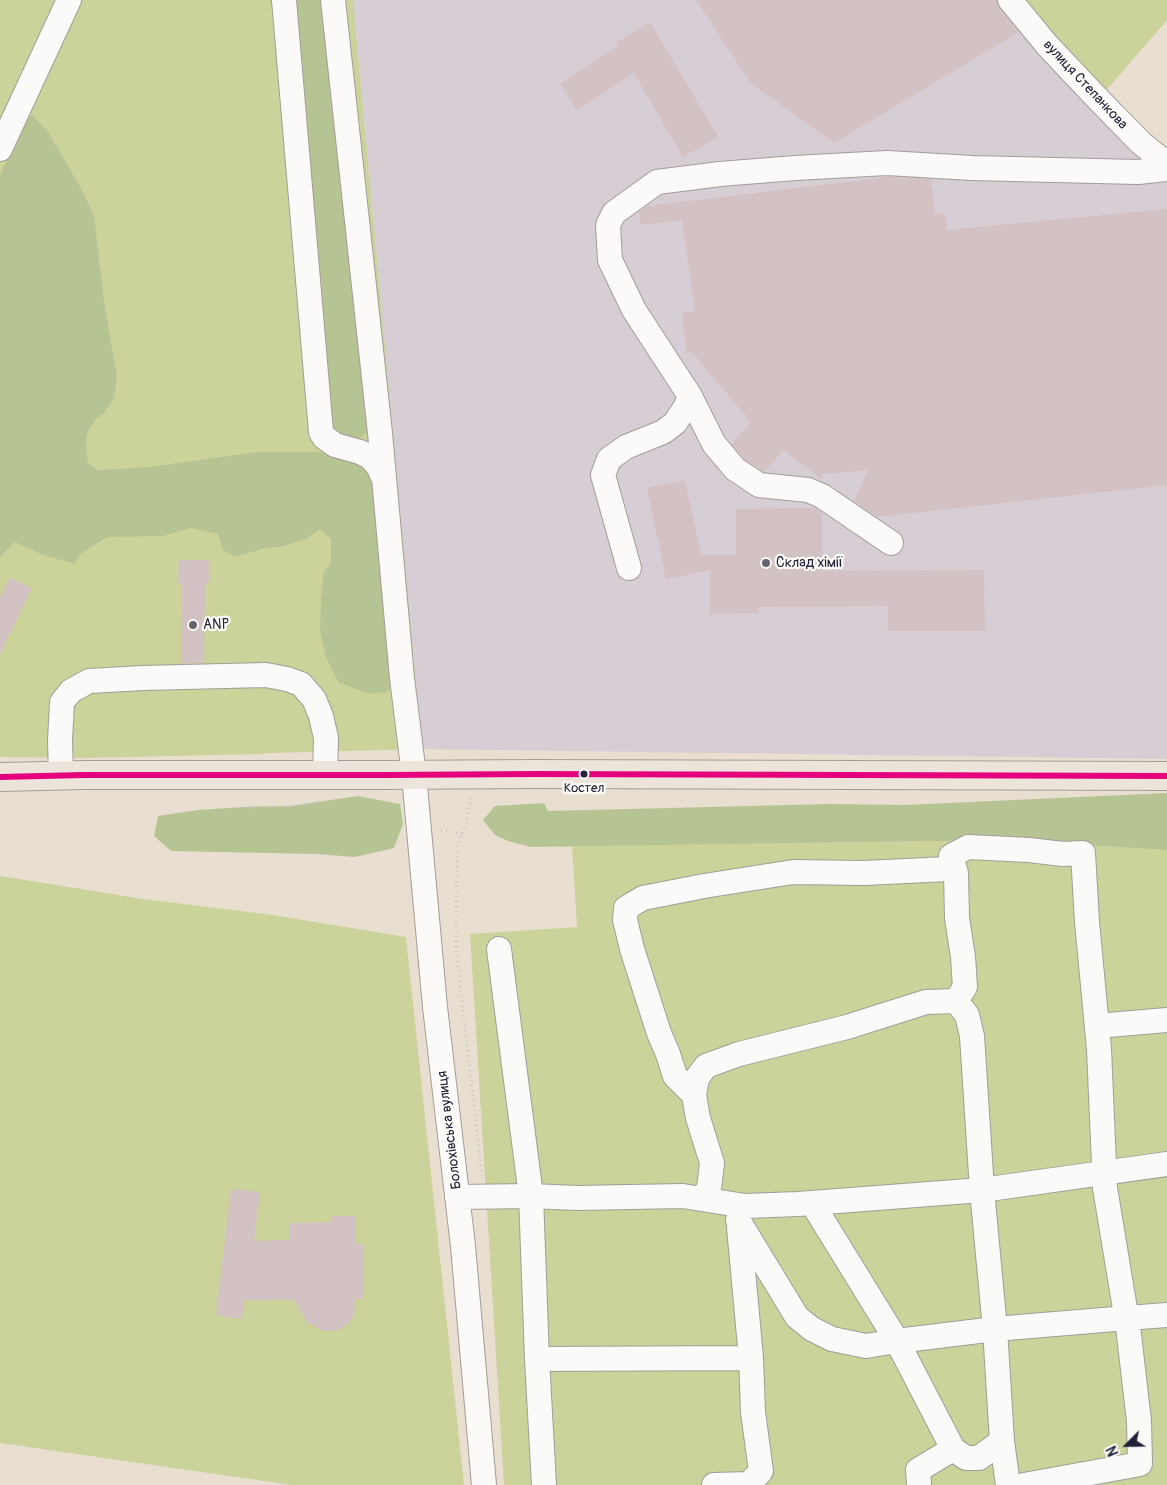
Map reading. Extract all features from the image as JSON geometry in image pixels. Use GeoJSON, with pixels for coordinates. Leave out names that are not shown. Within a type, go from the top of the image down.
{"type":"FeatureCollection","features":[{"type":"Feature","properties":{"kind":"main road"},"geometry":{"type":"LineString","coordinates":[[0,777],[61,775],[327,788],[414,775],[1167,776]]}},
{"type":"Feature","properties":{"kind":"street"},"geometry":{"type":"LineString","coordinates":[[0,149],[69,0]]}},
{"type":"Feature","properties":{"kind":"street"},"geometry":{"type":"LineString","coordinates":[[284,0],[321,432],[335,446],[360,452],[370,457],[378,466],[384,478]]}},
{"type":"Feature","properties":{"kind":"street","name":"Болохівська вулиця"},"geometry":{"type":"LineString","coordinates":[[333,0],[380,433],[435,1007],[463,1246],[484,1485]]}},
{"type":"Feature","properties":{"kind":"street","name":"вулиця Степанкова"},"geometry":{"type":"LineString","coordinates":[[1010,0],[1047,45],[1103,104],[1141,143],[1167,164]]}},
{"type":"Feature","properties":{"kind":"street"},"geometry":{"type":"LineString","coordinates":[[891,544],[822,496],[808,490],[759,485],[735,470],[714,444],[690,396],[634,310],[610,260],[608,225],[614,213],[658,182],[748,172],[888,164],[1129,172],[1167,169]]}},
{"type":"Feature","properties":{"kind":"street"},"geometry":{"type":"LineString","coordinates":[[629,568],[603,474],[609,458],[626,447],[663,432],[675,423],[690,396]]}},
{"type":"Feature","properties":{"kind":"street"},"geometry":{"type":"LineString","coordinates":[[360,452],[368,449],[380,433]]}},
{"type":"Feature","properties":{"kind":"street"},"geometry":{"type":"LineString","coordinates":[[61,775],[62,702],[71,691],[89,681],[266,675],[301,684],[314,699],[321,716],[326,738],[327,788]]}},
{"type":"Feature","properties":{"kind":"street"},"geometry":{"type":"LineString","coordinates":[[956,1001],[965,987],[957,918],[956,873],[952,856],[968,847],[1063,854],[1083,853],[1087,922],[1099,1050],[1108,1212],[1127,1318],[1139,1421],[1140,1464],[1024,1485]]}},
{"type":"Feature","properties":{"kind":"street"},"geometry":{"type":"LineString","coordinates":[[694,1095],[675,1076],[659,1033],[632,949],[625,920],[626,908],[643,898],[794,872],[864,873],[948,869],[956,873]]}},
{"type":"Feature","properties":{"kind":"street"},"geometry":{"type":"LineString","coordinates":[[499,949],[531,1196],[544,1485]]}},
{"type":"Feature","properties":{"kind":"street"},"geometry":{"type":"LineString","coordinates":[[956,1001],[926,1002],[847,1027],[738,1054],[706,1066],[698,1078],[694,1095],[698,1118],[712,1163],[709,1188],[797,1317],[812,1330],[832,1339],[866,1346],[995,1330],[1167,1314]]}},
{"type":"Feature","properties":{"kind":"street"},"geometry":{"type":"LineString","coordinates":[[956,1001],[967,1015],[972,1036],[1002,1441],[1008,1485]]}},
{"type":"Feature","properties":{"kind":"street"},"geometry":{"type":"LineString","coordinates":[[1097,1026],[1167,1020]]}},
{"type":"Feature","properties":{"kind":"street"},"geometry":{"type":"LineString","coordinates":[[457,1197],[531,1196],[577,1198],[682,1196],[722,1207],[746,1206],[982,1190],[1167,1164]]}},
{"type":"Feature","properties":{"kind":"street"},"geometry":{"type":"LineString","coordinates":[[812,1202],[898,1341],[953,1449],[966,1458],[979,1458],[1002,1441]]}},
{"type":"Feature","properties":{"kind":"street"},"geometry":{"type":"LineString","coordinates":[[714,1485],[749,1484],[761,1478],[753,1412],[751,1358],[722,1207]]}},
{"type":"Feature","properties":{"kind":"street"},"geometry":{"type":"LineString","coordinates":[[537,1358],[751,1358]]}},
{"type":"Feature","properties":{"kind":"street"},"geometry":{"type":"LineString","coordinates":[[919,1485],[918,1470],[953,1449]]}},
{"type":"Feature","properties":{"kind":"path"},"geometry":{"type":"LineString","coordinates":[[244,807],[291,806],[327,788]]}},
{"type":"Feature","properties":{"kind":"path"},"geometry":{"type":"LineString","coordinates":[[471,798],[466,823],[457,848],[456,948],[483,1196]]}},
{"type":"Feature","properties":{"kind":"path"},"geometry":{"type":"LineString","coordinates":[[418,827],[462,834]]}},
{"type":"Feature","properties":{"kind":"shaded area"},"geometry":{"type":"Polygon","coordinates":[[[353,0],[1019,0],[1167,173],[1167,759],[422,749],[353,0]]]}},
{"type":"Feature","properties":{"kind":"green space"},"geometry":{"type":"Polygon","coordinates":[[[0,0],[353,0],[422,749],[85,758],[0,757],[0,0]]]}},
{"type":"Feature","properties":{"kind":"green space"},"geometry":{"type":"Polygon","coordinates":[[[295,0],[326,0],[367,408],[367,431],[356,440],[337,434],[332,425],[295,0]]]}},
{"type":"Feature","properties":{"kind":"green space"},"geometry":{"type":"Polygon","coordinates":[[[1019,0],[1167,0],[1167,20],[1091,108],[1019,0]]]}},
{"type":"Feature","properties":{"kind":"green space"},"geometry":{"type":"Polygon","coordinates":[[[32,115],[48,132],[81,188],[94,216],[105,309],[117,375],[114,398],[105,412],[95,420],[87,433],[88,463],[97,470],[150,467],[256,452],[319,452],[357,464],[366,472],[387,502],[402,678],[386,692],[369,694],[338,682],[326,657],[320,631],[321,598],[324,572],[331,564],[331,539],[320,529],[306,539],[235,557],[223,550],[218,534],[191,528],[163,536],[107,537],[79,555],[75,564],[43,555],[15,542],[0,557],[0,175],[27,117],[32,115]]]}},
{"type":"Feature","properties":{"kind":"green space"},"geometry":{"type":"Polygon","coordinates":[[[1167,793],[1167,850],[936,841],[531,847],[508,841],[495,835],[483,820],[495,806],[544,803],[548,811],[829,804],[904,805],[1167,793]]]}},
{"type":"Feature","properties":{"kind":"green space"},"geometry":{"type":"Polygon","coordinates":[[[358,796],[400,804],[403,824],[394,848],[355,857],[316,854],[171,851],[154,836],[158,816],[198,810],[291,806],[358,796]]]}},
{"type":"Feature","properties":{"kind":"green space"},"geometry":{"type":"Polygon","coordinates":[[[936,841],[1167,850],[1167,1485],[504,1485],[470,934],[577,927],[572,846],[936,841]]]}},
{"type":"Feature","properties":{"kind":"green space"},"geometry":{"type":"Polygon","coordinates":[[[0,876],[143,899],[273,915],[406,937],[464,1485],[292,1485],[0,1443],[0,876]]]}},
{"type":"Feature","properties":{"kind":"building"},"geometry":{"type":"Polygon","coordinates":[[[696,0],[997,0],[999,9],[1019,32],[834,143],[751,83],[696,0]]]}},
{"type":"Feature","properties":{"kind":"building"},"geometry":{"type":"Polygon","coordinates":[[[650,22],[718,137],[683,157],[634,73],[577,110],[560,84],[618,46],[616,43],[650,22]]]}},
{"type":"Feature","properties":{"kind":"building"},"geometry":{"type":"Polygon","coordinates":[[[888,177],[931,179],[935,214],[945,213],[947,230],[1167,209],[1167,485],[877,517],[854,501],[868,470],[821,474],[821,479],[784,450],[764,472],[744,459],[732,444],[751,422],[691,352],[687,353],[682,313],[695,311],[682,220],[641,225],[639,212],[648,206],[888,177]]]}},
{"type":"Feature","properties":{"kind":"building","name":"Склад хімії"},"geometry":{"type":"Polygon","coordinates":[[[685,480],[701,555],[736,555],[736,509],[815,508],[822,512],[822,574],[823,571],[984,570],[985,631],[888,631],[888,606],[758,607],[758,613],[710,614],[710,570],[666,579],[647,488],[685,480]]]}},
{"type":"Feature","properties":{"kind":"building","name":"ANP"},"geometry":{"type":"Polygon","coordinates":[[[179,560],[210,560],[210,583],[205,583],[204,663],[181,663],[182,584],[178,584],[179,560]]]}},
{"type":"Feature","properties":{"kind":"building"},"geometry":{"type":"Polygon","coordinates":[[[10,578],[32,588],[0,654],[0,597],[10,578]]]}},
{"type":"Feature","properties":{"kind":"building"},"geometry":{"type":"Polygon","coordinates":[[[231,1189],[260,1192],[254,1241],[290,1240],[290,1223],[332,1222],[332,1216],[355,1216],[355,1243],[364,1244],[364,1299],[355,1299],[354,1315],[344,1327],[337,1330],[324,1331],[317,1328],[307,1322],[294,1300],[244,1300],[242,1319],[216,1315],[231,1189]]]}},
{"type":"Feature","properties":{"kind":"transit line"},"geometry":{"type":"LineString","coordinates":[[0,777],[84,775],[535,774],[1167,776]]}},
{"type":"Feature","properties":{"kind":"place","name":"Склад хімії"},"geometry":{"type":"Point","coordinates":[766,563]}},
{"type":"Feature","properties":{"kind":"place","name":"ANP"},"geometry":{"type":"Point","coordinates":[193,625]}},
{"type":"Feature","properties":{"kind":"place","name":"Костел"},"geometry":{"type":"Point","coordinates":[584,774]}}]}
